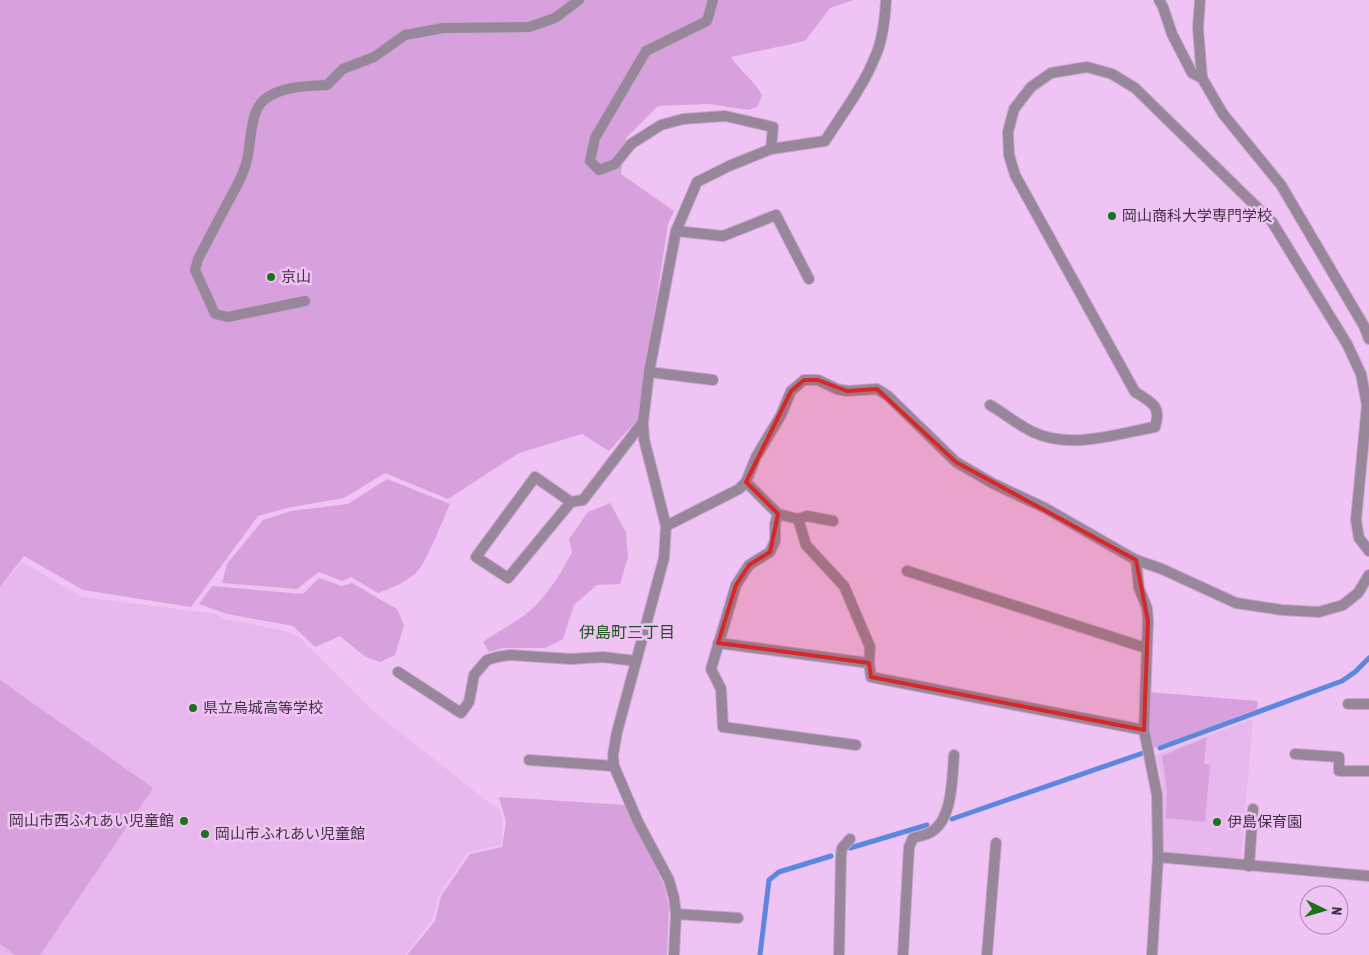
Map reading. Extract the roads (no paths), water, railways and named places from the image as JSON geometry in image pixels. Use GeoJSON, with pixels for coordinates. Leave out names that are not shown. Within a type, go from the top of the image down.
{"type":"FeatureCollection","features":[{"type":"Feature","properties":{"kind":"street"},"geometry":{"type":"LineString","coordinates":[[305,301],[228,317],[215,314],[195,270],[198,259],[238,185],[247,162],[252,125],[257,111],[264,100],[277,93],[296,87],[327,85],[342,69],[374,57],[404,35],[443,28],[529,26],[555,18],[579,0]]}},
{"type":"Feature","properties":{"kind":"street"},"geometry":{"type":"LineString","coordinates":[[713,0],[707,21],[646,52],[595,138],[590,161],[599,170],[615,164],[631,144],[661,125],[683,119],[725,116],[774,127],[771,150]]}},
{"type":"Feature","properties":{"kind":"street"},"geometry":{"type":"LineString","coordinates":[[674,955],[676,914],[669,880],[638,822],[614,766],[613,755],[617,732],[664,558],[666,526],[644,439],[643,422],[650,372],[676,231],[698,182],[729,166],[771,150],[825,141],[858,90],[876,56],[885,19],[886,0]]}},
{"type":"Feature","properties":{"kind":"street"},"geometry":{"type":"LineString","coordinates":[[1159,0],[1172,34],[1192,73],[1202,78]]}},
{"type":"Feature","properties":{"kind":"street"},"geometry":{"type":"LineString","coordinates":[[1200,0],[1198,28],[1202,78],[1223,114],[1281,185],[1364,326],[1369,339]]}},
{"type":"Feature","properties":{"kind":"street"},"geometry":{"type":"LineString","coordinates":[[990,404],[1033,432],[1058,440],[1080,441],[1155,426],[1159,416],[1154,404],[1135,392],[1015,175],[1009,155],[1008,132],[1014,109],[1031,87],[1051,73],[1087,67],[1112,74],[1135,88],[1272,222],[1347,344],[1361,374],[1367,404],[1356,520],[1359,538],[1369,551]]}},
{"type":"Feature","properties":{"kind":"street"},"geometry":{"type":"LineString","coordinates":[[676,231],[723,236],[776,215],[809,280]]}},
{"type":"Feature","properties":{"kind":"street"},"geometry":{"type":"LineString","coordinates":[[650,372],[713,380]]}},
{"type":"Feature","properties":{"kind":"street"},"geometry":{"type":"LineString","coordinates":[[666,526],[739,488],[746,482],[756,457],[781,415],[791,391],[804,380],[818,380],[837,389],[847,391],[876,389],[888,396],[956,462],[994,484],[1045,508],[1136,560],[1162,568],[1236,603],[1282,610],[1319,612],[1343,605],[1358,593],[1369,575]]}},
{"type":"Feature","properties":{"kind":"street"},"geometry":{"type":"LineString","coordinates":[[571,502],[535,477],[476,556],[508,578],[571,502],[583,500],[643,422]]}},
{"type":"Feature","properties":{"kind":"street"},"geometry":{"type":"LineString","coordinates":[[746,482],[778,514],[798,519],[807,516],[833,521]]}},
{"type":"Feature","properties":{"kind":"street"},"geometry":{"type":"LineString","coordinates":[[778,514],[775,524],[775,541],[770,552],[748,565],[736,585],[711,669],[721,689],[723,727],[856,745]]}},
{"type":"Feature","properties":{"kind":"street"},"geometry":{"type":"LineString","coordinates":[[798,519],[806,545],[844,586],[870,647],[869,663],[871,677],[1144,730]]}},
{"type":"Feature","properties":{"kind":"street"},"geometry":{"type":"LineString","coordinates":[[1136,560],[1139,588],[1147,608],[1144,730],[1157,795],[1158,857],[1152,955]]}},
{"type":"Feature","properties":{"kind":"street"},"geometry":{"type":"LineString","coordinates":[[907,570],[1146,648]]}},
{"type":"Feature","properties":{"kind":"street"},"geometry":{"type":"LineString","coordinates":[[718,643],[869,663]]}},
{"type":"Feature","properties":{"kind":"street"},"geometry":{"type":"LineString","coordinates":[[398,672],[461,713],[469,702],[474,675],[488,660],[497,657],[510,655],[571,659],[603,657],[636,661]]}},
{"type":"Feature","properties":{"kind":"street"},"geometry":{"type":"LineString","coordinates":[[1348,704],[1369,704]]}},
{"type":"Feature","properties":{"kind":"street"},"geometry":{"type":"LineString","coordinates":[[1295,754],[1339,757],[1340,772],[1369,771]]}},
{"type":"Feature","properties":{"kind":"street"},"geometry":{"type":"LineString","coordinates":[[903,955],[909,847],[913,838],[932,831],[942,822],[948,805],[954,756]]}},
{"type":"Feature","properties":{"kind":"street"},"geometry":{"type":"LineString","coordinates":[[529,760],[614,766]]}},
{"type":"Feature","properties":{"kind":"street"},"geometry":{"type":"LineString","coordinates":[[1250,866],[1253,809]]}},
{"type":"Feature","properties":{"kind":"street"},"geometry":{"type":"LineString","coordinates":[[839,955],[841,856],[842,848],[850,839]]}},
{"type":"Feature","properties":{"kind":"street"},"geometry":{"type":"LineString","coordinates":[[987,955],[996,843]]}},
{"type":"Feature","properties":{"kind":"street"},"geometry":{"type":"LineString","coordinates":[[1158,857],[1369,876]]}},
{"type":"Feature","properties":{"kind":"street"},"geometry":{"type":"LineString","coordinates":[[676,914],[738,918]]}},
{"type":"Feature","properties":{"kind":"waterway"},"geometry":{"type":"LineString","coordinates":[[1160,748],[1342,681],[1355,672],[1369,658]]}},
{"type":"Feature","properties":{"kind":"waterway"},"geometry":{"type":"LineString","coordinates":[[952,819],[1143,753]]}},
{"type":"Feature","properties":{"kind":"waterway"},"geometry":{"type":"LineString","coordinates":[[850,848],[927,825]]}},
{"type":"Feature","properties":{"kind":"waterway"},"geometry":{"type":"LineString","coordinates":[[760,955],[769,880],[779,872],[831,856]]}},
{"type":"Feature","properties":{"kind":"place","name":"岡山商科大学専門学校"},"geometry":{"type":"Point","coordinates":[1112,216]}},
{"type":"Feature","properties":{"kind":"place","name":"京山"},"geometry":{"type":"Point","coordinates":[271,277]}},
{"type":"Feature","properties":{"kind":"place","name":"県立烏城高等学校"},"geometry":{"type":"Point","coordinates":[193,708]}},
{"type":"Feature","properties":{"kind":"place","name":"岡山市西ふれあい児童館"},"geometry":{"type":"Point","coordinates":[184,821]}},
{"type":"Feature","properties":{"kind":"place","name":"伊島保育園"},"geometry":{"type":"Point","coordinates":[1217,822]}},
{"type":"Feature","properties":{"kind":"place","name":"岡山市ふれあい児童館"},"geometry":{"type":"Point","coordinates":[205,834]}},
{"type":"Feature","properties":{"kind":"district","name":"伊島町三丁目"},"geometry":{"type":"Point","coordinates":[627,632]}}]}
